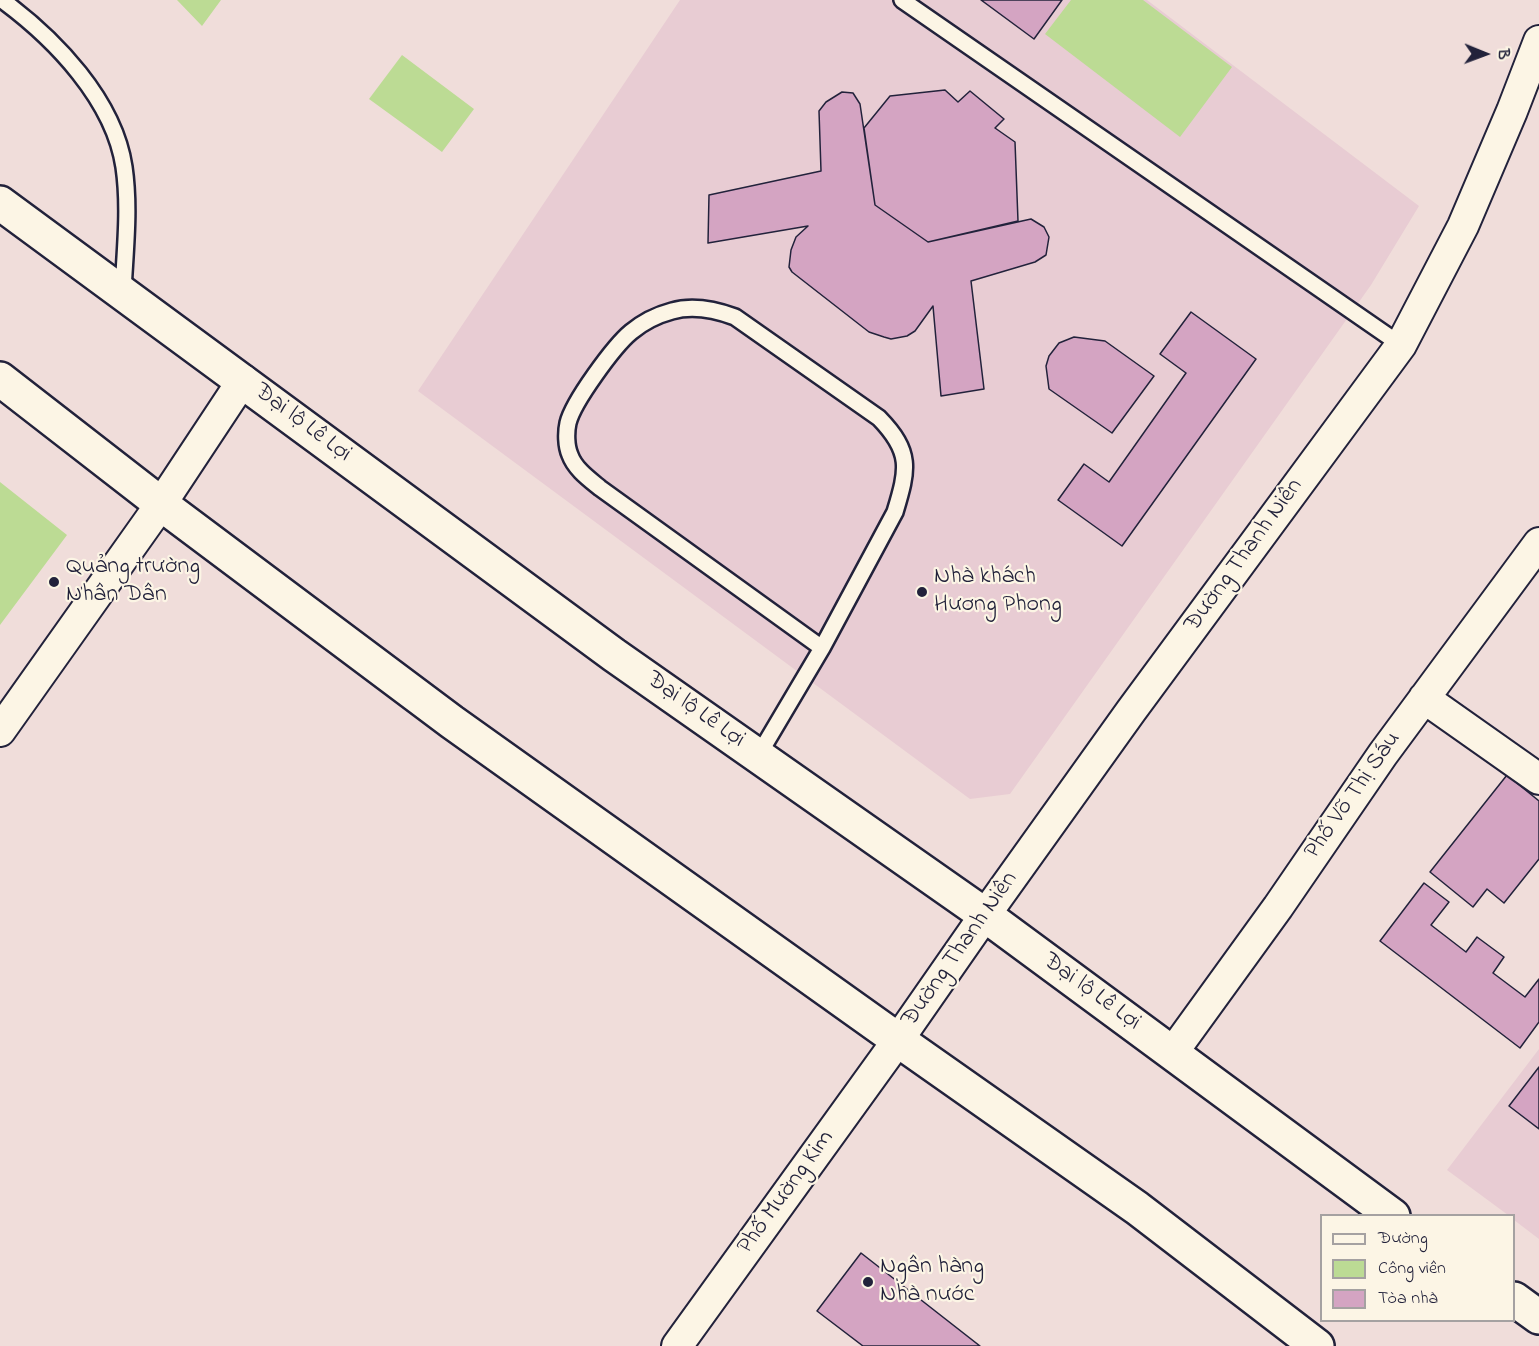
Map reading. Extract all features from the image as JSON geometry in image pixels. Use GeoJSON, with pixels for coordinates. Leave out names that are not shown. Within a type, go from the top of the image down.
{"type":"FeatureCollection","features":[{"type":"Feature","properties":{"kind":"main road","name":"Đại lộ Lê Lợi"},"geometry":{"type":"LineString","coordinates":[[0,203],[123,291],[614,655],[985,915],[1392,1214]]}},
{"type":"Feature","properties":{"kind":"main road"},"geometry":{"type":"LineString","coordinates":[[0,379],[161,504],[452,722],[1137,1208],[1317,1346]]}},
{"type":"Feature","properties":{"kind":"main road"},"geometry":{"type":"LineString","coordinates":[[1515,1300],[1539,1317]]}},
{"type":"Feature","properties":{"kind":"street","name":"Đường Thanh Niên"},"geometry":{"type":"LineString","coordinates":[[898,1040],[985,915],[1286,498],[1401,345],[1463,226],[1539,41]]}},
{"type":"Feature","properties":{"kind":"street"},"geometry":{"type":"LineString","coordinates":[[0,731],[161,504],[243,380]]}},
{"type":"Feature","properties":{"kind":"street","name":"Phố Võ Thị Sáu"},"geometry":{"type":"LineString","coordinates":[[1173,1052],[1278,907],[1383,754],[1539,543]]}},
{"type":"Feature","properties":{"kind":"street"},"geometry":{"type":"LineString","coordinates":[[1424,698],[1539,779]]}},
{"type":"Feature","properties":{"kind":"street","name":"Phố Mường Kim"},"geometry":{"type":"LineString","coordinates":[[677,1346],[898,1040]]}},
{"type":"Feature","properties":{"kind":"lane"},"geometry":{"type":"LineString","coordinates":[[2,0],[39,30],[64,55],[92,93],[111,125],[124,166],[127,206],[123,291]]}},
{"type":"Feature","properties":{"kind":"lane"},"geometry":{"type":"LineString","coordinates":[[902,0],[1401,345]]}},
{"type":"Feature","properties":{"kind":"lane"},"geometry":{"type":"LineString","coordinates":[[758,756],[822,648],[895,512],[903,488],[906,465],[903,448],[895,434],[879,418],[735,317],[716,310],[693,309],[674,310],[648,320],[629,334],[610,356],[576,406],[568,422],[569,454],[577,468],[600,488],[822,648]]}},
{"type":"Feature","properties":{"kind":"shaded area","name":"Nhà khách Hương Phong"},"geometry":{"type":"Polygon","coordinates":[[[680,0],[1147,0],[1419,206],[1371,285],[1010,794],[970,799],[418,391],[680,0]]]}},
{"type":"Feature","properties":{"kind":"shaded area"},"geometry":{"type":"Polygon","coordinates":[[[1539,1049],[1539,1239],[1515,1221],[1515,1214],[1507,1214],[1447,1170],[1539,1049]]]}},
{"type":"Feature","properties":{"kind":"green space"},"geometry":{"type":"Polygon","coordinates":[[[177,0],[221,0],[202,26],[177,0]]]}},
{"type":"Feature","properties":{"kind":"green space"},"geometry":{"type":"Polygon","coordinates":[[[1071,0],[1143,0],[1232,67],[1180,137],[1045,34],[1071,0]]]}},
{"type":"Feature","properties":{"kind":"green space"},"geometry":{"type":"Polygon","coordinates":[[[402,55],[474,109],[442,152],[369,99],[402,55]]]}},
{"type":"Feature","properties":{"kind":"green space"},"geometry":{"type":"Polygon","coordinates":[[[0,482],[67,535],[0,625],[0,482]]]}},
{"type":"Feature","properties":{"kind":"building"},"geometry":{"type":"Polygon","coordinates":[[[981,0],[1062,0],[1034,39],[981,0]]]}},
{"type":"Feature","properties":{"kind":"building"},"geometry":{"type":"Polygon","coordinates":[[[945,90],[958,102],[970,91],[1004,119],[995,128],[1015,142],[1018,221],[928,242],[875,205],[864,128],[890,96],[945,90]]]}},
{"type":"Feature","properties":{"kind":"building"},"geometry":{"type":"Polygon","coordinates":[[[842,92],[853,93],[860,104],[875,205],[928,242],[1031,219],[1044,227],[1049,237],[1046,255],[1035,262],[971,281],[984,389],[941,396],[933,306],[915,331],[907,336],[891,339],[869,332],[792,272],[789,267],[791,250],[796,237],[808,226],[708,243],[709,195],[821,171],[819,111],[826,102],[842,92]]]}},
{"type":"Feature","properties":{"kind":"building"},"geometry":{"type":"Polygon","coordinates":[[[1191,312],[1256,359],[1122,546],[1058,500],[1084,464],[1109,482],[1186,373],[1160,354],[1191,312]]]}},
{"type":"Feature","properties":{"kind":"building"},"geometry":{"type":"Polygon","coordinates":[[[1074,337],[1105,341],[1154,376],[1112,433],[1049,389],[1046,366],[1049,356],[1059,343],[1074,337]]]}},
{"type":"Feature","properties":{"kind":"building"},"geometry":{"type":"Polygon","coordinates":[[[1507,775],[1539,801],[1539,859],[1504,903],[1487,889],[1473,907],[1430,872],[1507,775]]]}},
{"type":"Feature","properties":{"kind":"building"},"geometry":{"type":"Polygon","coordinates":[[[1424,883],[1449,902],[1431,925],[1466,952],[1477,937],[1504,957],[1493,973],[1525,997],[1539,979],[1539,1022],[1520,1048],[1380,941],[1424,883]]]}},
{"type":"Feature","properties":{"kind":"building"},"geometry":{"type":"Polygon","coordinates":[[[1539,1067],[1539,1129],[1509,1106],[1539,1067]]]}},
{"type":"Feature","properties":{"kind":"building","name":"Ngân hàng Nhà nước"},"geometry":{"type":"Polygon","coordinates":[[[861,1253],[980,1346],[863,1346],[817,1311],[861,1253]]]}},
{"type":"Feature","properties":{"kind":"place","name":"Quảng trường Nhân Dân"},"geometry":{"type":"Point","coordinates":[54,582]}},
{"type":"Feature","properties":{"kind":"place","name":"Nhà khách Hương Phong"},"geometry":{"type":"Point","coordinates":[922,592]}},
{"type":"Feature","properties":{"kind":"place","name":"Ngân hàng Nhà nước"},"geometry":{"type":"Point","coordinates":[868,1282]}}]}
